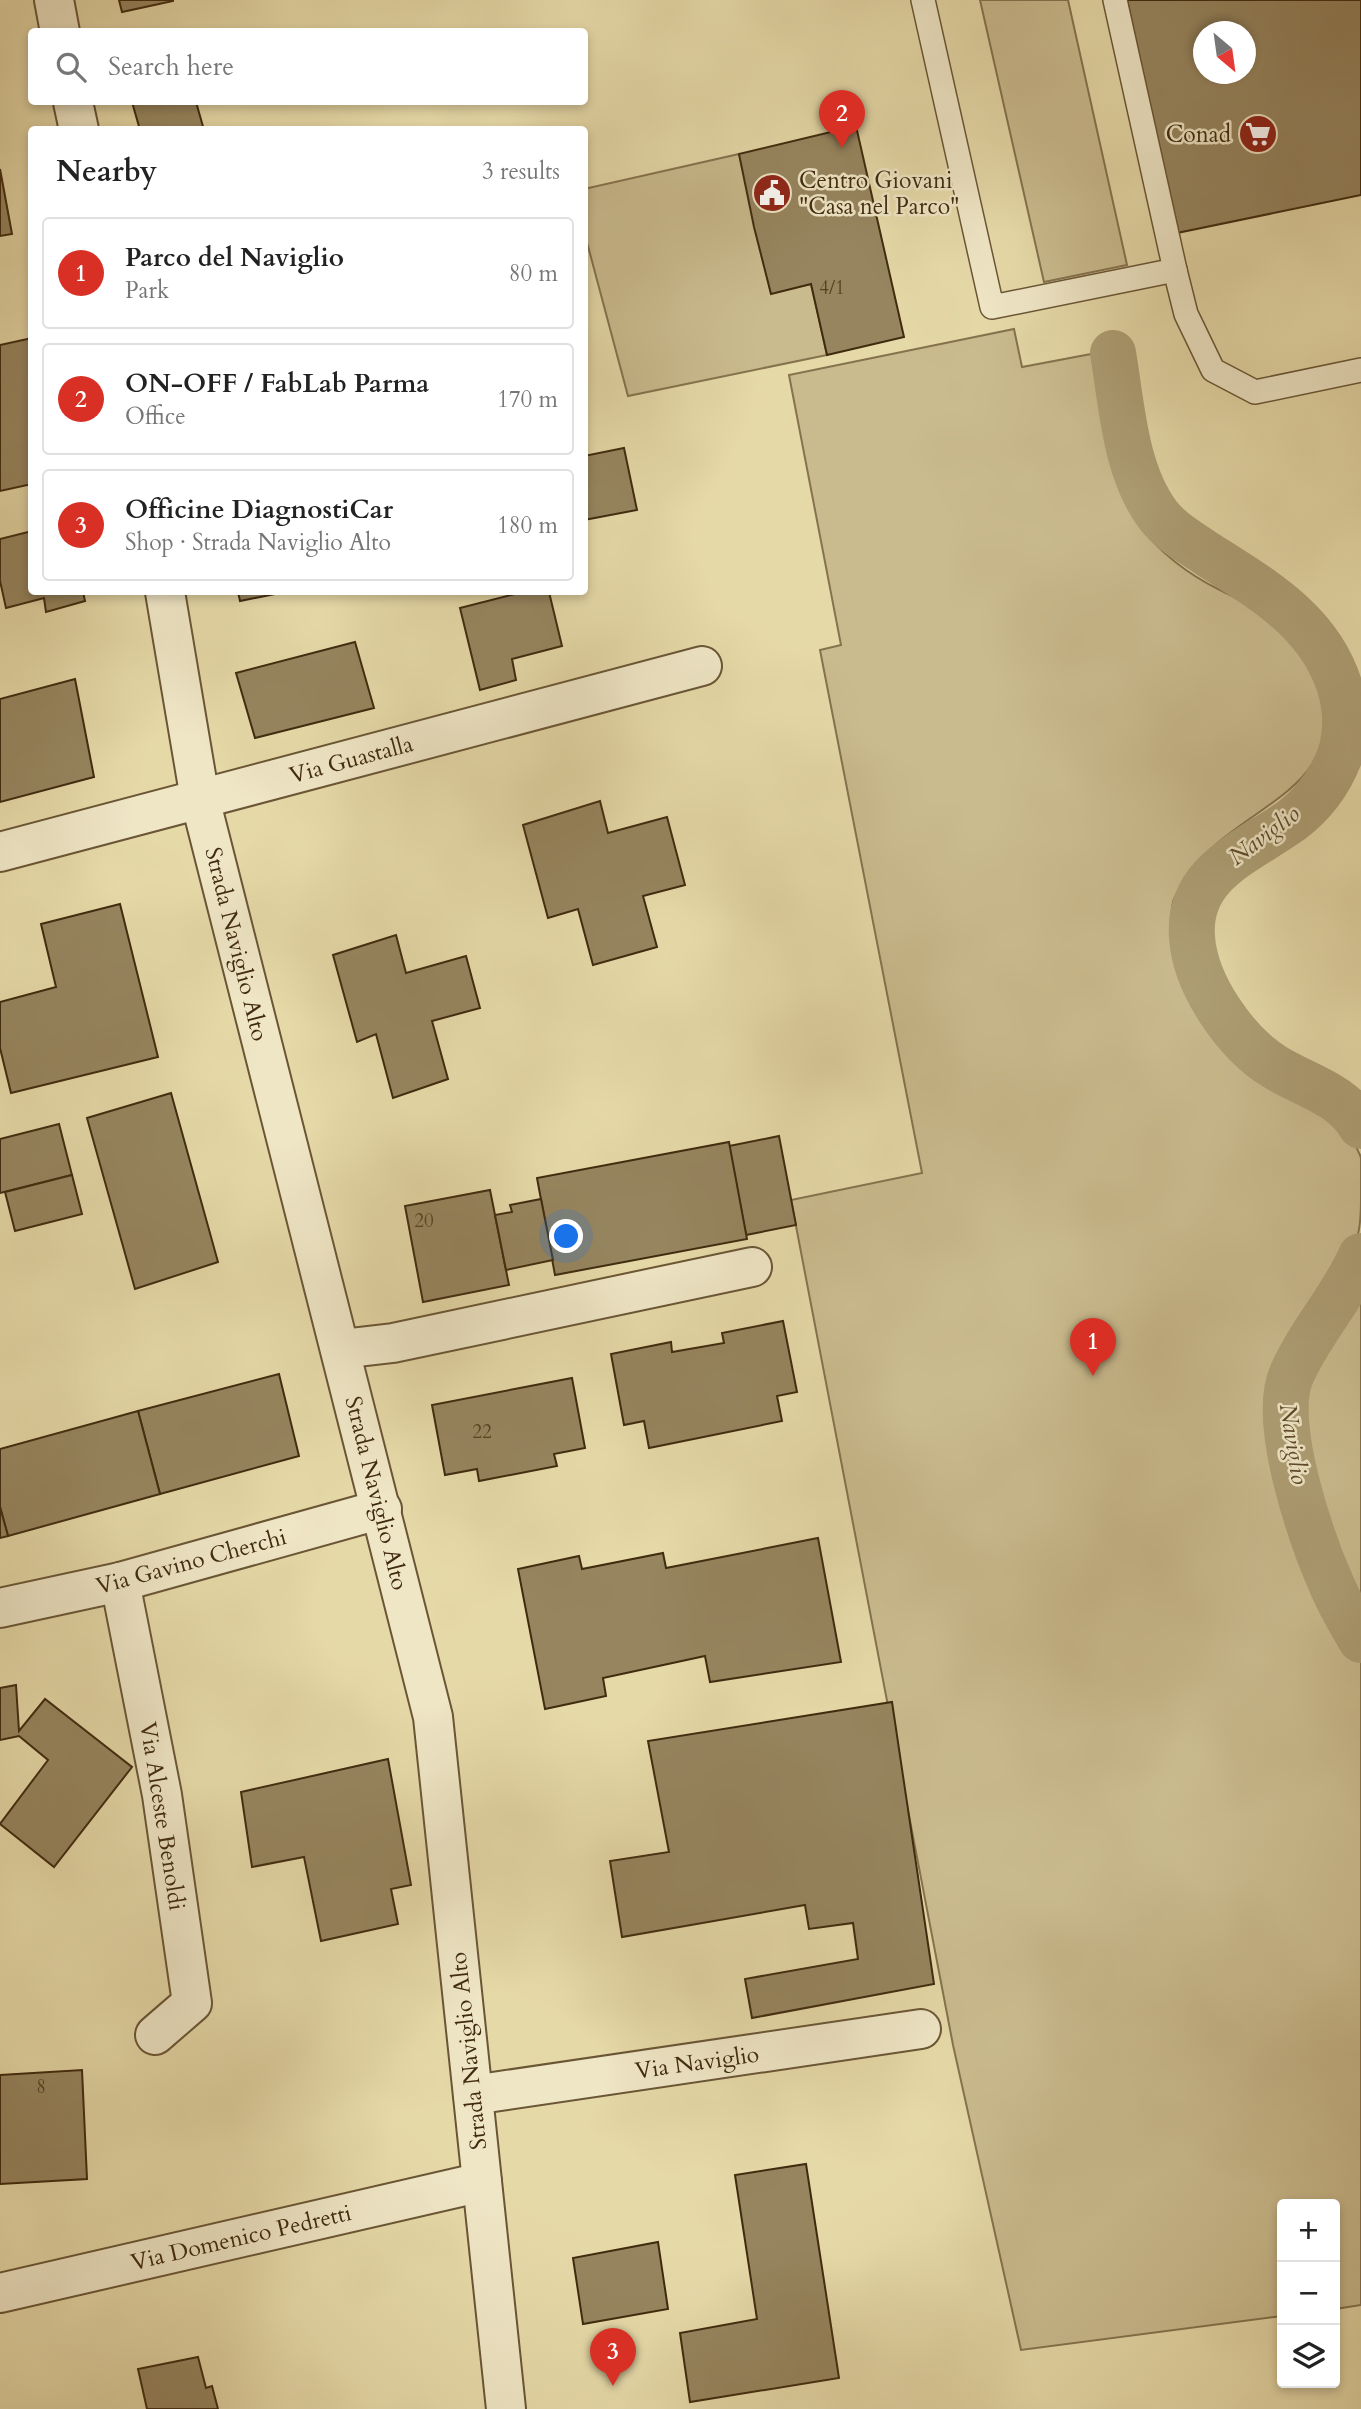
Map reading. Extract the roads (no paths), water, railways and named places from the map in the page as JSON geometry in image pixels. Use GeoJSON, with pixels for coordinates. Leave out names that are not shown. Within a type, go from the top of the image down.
{"type":"FeatureCollection","features":[{"type":"Feature","properties":{"kind":"street"},"geometry":{"type":"LineString","coordinates":[[54,0],[59,28]]}},
{"type":"Feature","properties":{"kind":"street"},"geometry":{"type":"LineString","coordinates":[[75,105],[78,126]]}},
{"type":"Feature","properties":{"kind":"street","name":"Strada Naviglio Alto"},"geometry":{"type":"LineString","coordinates":[[166,595],[200,800],[433,1717],[506,2409]]}},
{"type":"Feature","properties":{"kind":"street","name":"Via Guastalla"},"geometry":{"type":"LineString","coordinates":[[0,852],[702,666]]}},
{"type":"Feature","properties":{"kind":"street"},"geometry":{"type":"LineString","coordinates":[[341,1349],[393,1343],[752,1267]]}},
{"type":"Feature","properties":{"kind":"street","name":"Via Gavino Cherchi"},"geometry":{"type":"LineString","coordinates":[[0,1608],[120,1582],[382,1509]]}},
{"type":"Feature","properties":{"kind":"street","name":"Via Alceste Benoldi"},"geometry":{"type":"LineString","coordinates":[[120,1582],[162,1795],[192,2003],[155,2035]]}},
{"type":"Feature","properties":{"kind":"street","name":"Via Naviglio"},"geometry":{"type":"LineString","coordinates":[[473,2095],[921,2029]]}},
{"type":"Feature","properties":{"kind":"street","name":"Via Domenico Pedretti"},"geometry":{"type":"LineString","coordinates":[[0,2293],[482,2182]]}},
{"type":"Feature","properties":{"kind":"lane"},"geometry":{"type":"LineString","coordinates":[[923,0],[992,307],[1175,270]]}},
{"type":"Feature","properties":{"kind":"lane"},"geometry":{"type":"LineString","coordinates":[[1115,0],[1185,314],[1213,370],[1255,392],[1361,370]]}},
{"type":"Feature","properties":{"kind":"waterway","name":"Naviglio"},"geometry":{"type":"LineString","coordinates":[[1113,353],[1126,437],[1138,479],[1158,515],[1181,536],[1250,581],[1290,612],[1322,648],[1334,670],[1344,703],[1345,719],[1343,743],[1335,767],[1325,784],[1300,814],[1240,854],[1210,880],[1199,896],[1193,915],[1192,937],[1195,955],[1209,993],[1232,1028],[1260,1056],[1333,1098],[1353,1115],[1361,1126]]}},
{"type":"Feature","properties":{"kind":"waterway","name":"Naviglio"},"geometry":{"type":"LineString","coordinates":[[1361,1256],[1298,1361],[1286,1397],[1290,1452],[1305,1513],[1336,1595],[1361,1640]]}},
{"type":"Feature","properties":{"kind":"place","name":"Conad"},"geometry":{"type":"Point","coordinates":[1258,134]}},
{"type":"Feature","properties":{"kind":"place","name":"ON-OFF / FabLab Parma"},"geometry":{"type":"Point","coordinates":[842,148]}},
{"type":"Feature","properties":{"kind":"place","name":"Centro Giovani \"Casa nel Parco\""},"geometry":{"type":"Point","coordinates":[772,193]}},
{"type":"Feature","properties":{"kind":"place","name":"Parco del Naviglio"},"geometry":{"type":"Point","coordinates":[1093,1376]}},
{"type":"Feature","properties":{"kind":"place","name":"Officine DiagnostiCar"},"geometry":{"type":"Point","coordinates":[613,2386]}}]}
